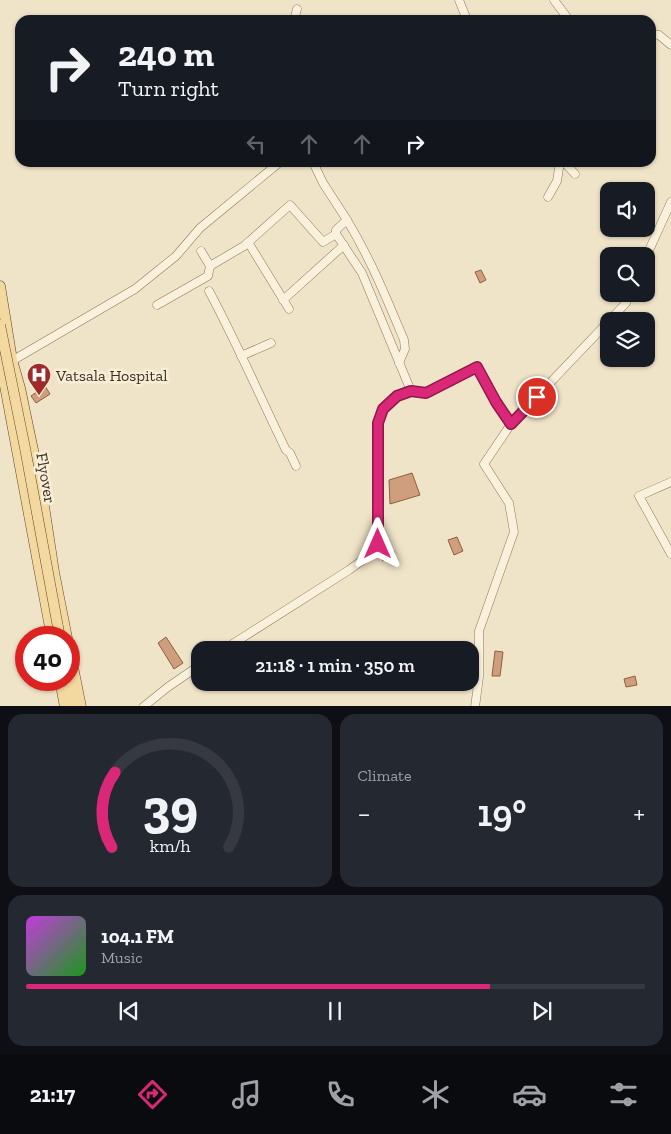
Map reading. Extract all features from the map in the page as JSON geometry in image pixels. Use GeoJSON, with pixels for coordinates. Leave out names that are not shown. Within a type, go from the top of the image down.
{"type":"FeatureCollection","features":[{"type":"Feature","properties":{"kind":"main road"},"geometry":{"type":"LineString","coordinates":[[0,286],[12,360],[20,388],[42,494],[65,626]]}},
{"type":"Feature","properties":{"kind":"main road","name":"Flyover"},"geometry":{"type":"LineString","coordinates":[[0,325],[58,626]]}},
{"type":"Feature","properties":{"kind":"main road"},"geometry":{"type":"LineString","coordinates":[[0,364],[50,626]]}},
{"type":"Feature","properties":{"kind":"main road"},"geometry":{"type":"LineString","coordinates":[[62,691],[65,706]]}},
{"type":"Feature","properties":{"kind":"main road"},"geometry":{"type":"LineString","coordinates":[[70,691],[73,706]]}},
{"type":"Feature","properties":{"kind":"main road"},"geometry":{"type":"LineString","coordinates":[[78,691],[81,706]]}},
{"type":"Feature","properties":{"kind":"street"},"geometry":{"type":"LineString","coordinates":[[459,0],[465,15]]}},
{"type":"Feature","properties":{"kind":"street"},"geometry":{"type":"LineString","coordinates":[[554,0],[565,15]]}},
{"type":"Feature","properties":{"kind":"street"},"geometry":{"type":"LineString","coordinates":[[295,15],[297,9]]}},
{"type":"Feature","properties":{"kind":"street"},"geometry":{"type":"LineString","coordinates":[[656,35],[671,45]]}},
{"type":"Feature","properties":{"kind":"street"},"geometry":{"type":"LineString","coordinates":[[0,364],[12,360],[136,289],[176,256],[200,228],[274,167]]}},
{"type":"Feature","properties":{"kind":"street"},"geometry":{"type":"LineString","coordinates":[[315,167],[323,183],[364,249],[381,282],[404,340],[405,349],[399,363]]}},
{"type":"Feature","properties":{"kind":"street"},"geometry":{"type":"LineString","coordinates":[[548,197],[557,181],[561,167]]}},
{"type":"Feature","properties":{"kind":"street"},"geometry":{"type":"LineString","coordinates":[[567,167],[574,174]]}},
{"type":"Feature","properties":{"kind":"street"},"geometry":{"type":"LineString","coordinates":[[210,266],[248,242],[290,205],[324,242],[336,234],[336,230],[347,220]]}},
{"type":"Feature","properties":{"kind":"street"},"geometry":{"type":"LineString","coordinates":[[651,247],[670,205]]}},
{"type":"Feature","properties":{"kind":"street"},"geometry":{"type":"LineString","coordinates":[[336,234],[362,273],[411,391]]}},
{"type":"Feature","properties":{"kind":"street"},"geometry":{"type":"LineString","coordinates":[[248,242],[289,309]]}},
{"type":"Feature","properties":{"kind":"street"},"geometry":{"type":"LineString","coordinates":[[283,300],[344,246]]}},
{"type":"Feature","properties":{"kind":"street"},"geometry":{"type":"LineString","coordinates":[[156,305],[208,276],[210,266],[201,251]]}},
{"type":"Feature","properties":{"kind":"street"},"geometry":{"type":"LineString","coordinates":[[208,291],[237,343],[241,356],[296,466]]}},
{"type":"Feature","properties":{"kind":"street"},"geometry":{"type":"LineString","coordinates":[[475,706],[479,678],[479,631],[514,532],[509,503],[484,464],[511,424],[626,302]]}},
{"type":"Feature","properties":{"kind":"street"},"geometry":{"type":"LineString","coordinates":[[381,319],[393,314]]}},
{"type":"Feature","properties":{"kind":"street"},"geometry":{"type":"LineString","coordinates":[[241,356],[271,343]]}},
{"type":"Feature","properties":{"kind":"street"},"geometry":{"type":"LineString","coordinates":[[237,641],[349,570],[371,554],[378,544],[378,423],[383,409],[397,396],[411,391],[426,393],[477,367],[496,402],[511,424]]}},
{"type":"Feature","properties":{"kind":"street"},"geometry":{"type":"LineString","coordinates":[[671,482],[640,496],[671,554]]}},
{"type":"Feature","properties":{"kind":"street"},"geometry":{"type":"LineString","coordinates":[[143,706],[191,671]]}},
{"type":"Feature","properties":{"kind":"building"},"geometry":{"type":"Polygon","coordinates":[[[481,270],[486,280],[480,283],[475,272],[481,270]]]}},
{"type":"Feature","properties":{"kind":"building"},"geometry":{"type":"Polygon","coordinates":[[[45,386],[50,394],[36,403],[31,396],[45,386]]]}},
{"type":"Feature","properties":{"kind":"building"},"geometry":{"type":"Polygon","coordinates":[[[412,473],[420,495],[390,504],[389,480],[412,473]]]}},
{"type":"Feature","properties":{"kind":"building"},"geometry":{"type":"Polygon","coordinates":[[[457,537],[463,551],[454,555],[448,540],[457,537]]]}},
{"type":"Feature","properties":{"kind":"building"},"geometry":{"type":"Polygon","coordinates":[[[388,543],[395,553],[383,561],[378,554],[388,543]]]}},
{"type":"Feature","properties":{"kind":"building"},"geometry":{"type":"Polygon","coordinates":[[[166,637],[183,663],[174,669],[158,643],[166,637]]]}},
{"type":"Feature","properties":{"kind":"building"},"geometry":{"type":"Polygon","coordinates":[[[495,651],[503,652],[500,676],[492,676],[495,651]]]}},
{"type":"Feature","properties":{"kind":"building"},"geometry":{"type":"Polygon","coordinates":[[[635,676],[637,685],[626,687],[624,679],[635,676]]]}},
{"type":"Feature","properties":{"kind":"place","name":"Vatsala Hospital"},"geometry":{"type":"Point","coordinates":[39,396]}},
{"type":"Feature","properties":{"kind":"route"},"geometry":{"type":"LineString","coordinates":[[378,544],[378,423],[383,409],[397,396],[411,391],[426,393],[477,367],[496,402],[511,424],[537,397]]}}]}
